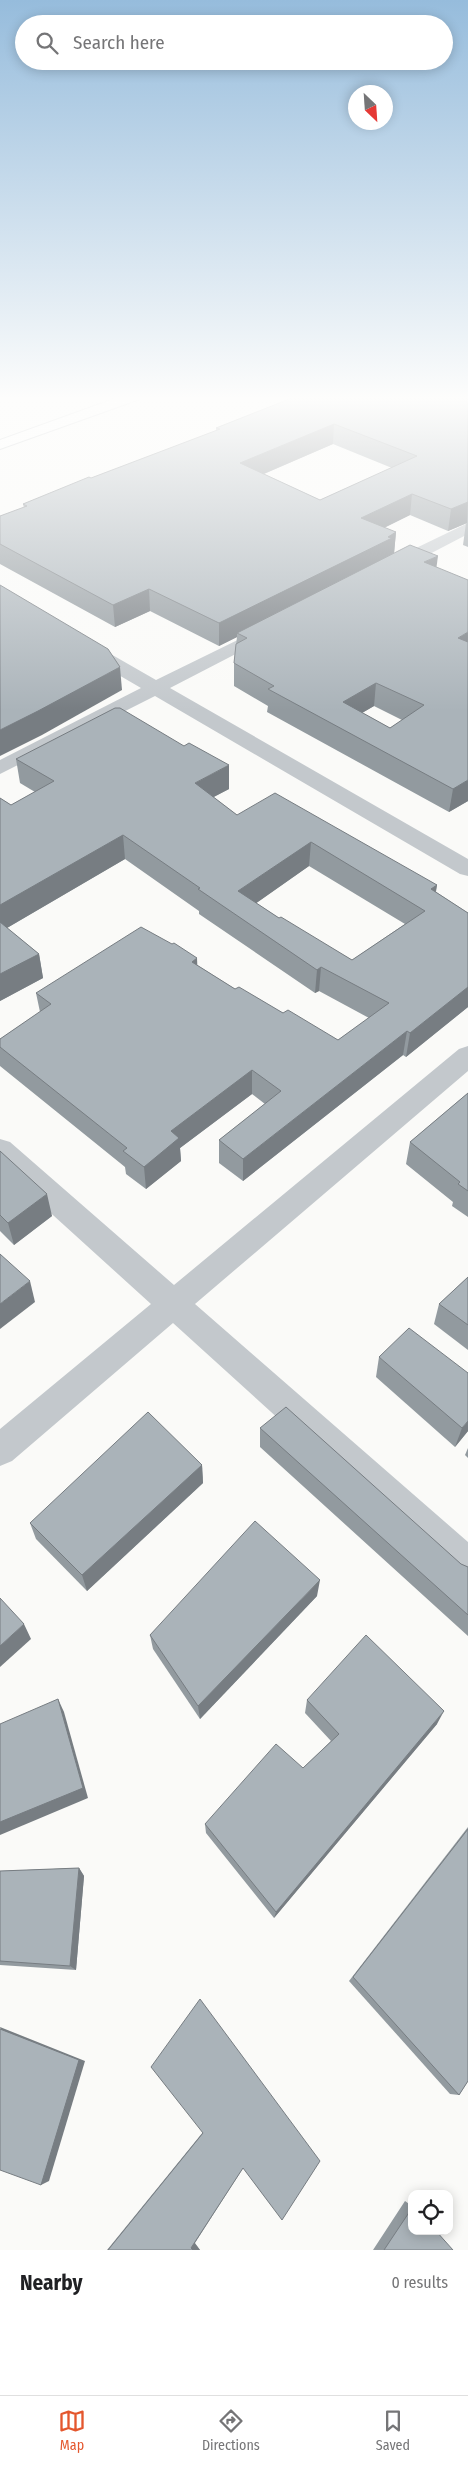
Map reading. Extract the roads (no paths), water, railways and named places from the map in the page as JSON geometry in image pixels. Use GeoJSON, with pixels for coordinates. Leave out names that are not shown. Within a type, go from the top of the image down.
{"type":"FeatureCollection","features":[{"type":"Feature","properties":{"kind":"street"},"geometry":{"type":"LineString","coordinates":[[372,577],[468,528]]}},
{"type":"Feature","properties":{"kind":"street"},"geometry":{"type":"LineString","coordinates":[[0,768],[285,621]]}},
{"type":"Feature","properties":{"kind":"street"},"geometry":{"type":"LineString","coordinates":[[69,638],[468,868]]}},
{"type":"Feature","properties":{"kind":"street"},"geometry":{"type":"LineString","coordinates":[[0,1450],[468,1056]]}},
{"type":"Feature","properties":{"kind":"street"},"geometry":{"type":"LineString","coordinates":[[0,1150],[173,1306],[468,1566]]}}]}
